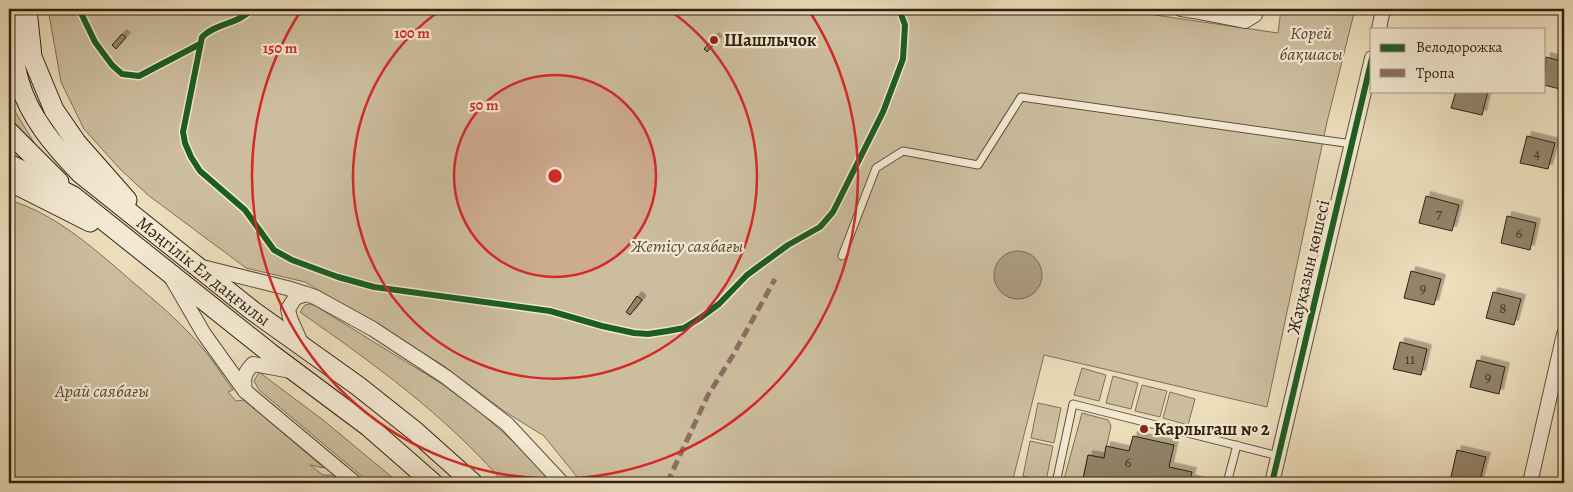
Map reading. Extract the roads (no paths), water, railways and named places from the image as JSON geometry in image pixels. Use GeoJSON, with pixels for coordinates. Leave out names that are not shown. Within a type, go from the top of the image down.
{"type":"FeatureCollection","features":[{"type":"Feature","properties":{"kind":"main road","name":"Мәңгілік Ел даңғылы"},"geometry":{"type":"LineString","coordinates":[[9,9],[19,81],[30,108],[45,133],[80,173],[195,265],[358,386],[416,432],[473,483]]}},
{"type":"Feature","properties":{"kind":"main road"},"geometry":{"type":"LineString","coordinates":[[27,9],[32,57],[54,110],[76,142],[159,236]]}},
{"type":"Feature","properties":{"kind":"main road"},"geometry":{"type":"LineString","coordinates":[[9,132],[73,196]]}},
{"type":"Feature","properties":{"kind":"main road","name":"Мәңгілік Ел даңғылы"},"geometry":{"type":"LineString","coordinates":[[9,164],[73,196],[169,274],[369,427],[433,483]]}},
{"type":"Feature","properties":{"kind":"main road"},"geometry":{"type":"LineString","coordinates":[[9,181],[80,215],[154,261]]}},
{"type":"Feature","properties":{"kind":"street"},"geometry":{"type":"LineString","coordinates":[[1190,9],[1245,21],[1255,15],[1256,9]]}},
{"type":"Feature","properties":{"kind":"street"},"geometry":{"type":"LineString","coordinates":[[1378,28],[1383,9]]}},
{"type":"Feature","properties":{"kind":"street","name":"Жауқазын көшесі"},"geometry":{"type":"LineString","coordinates":[[1272,483],[1370,67]]}},
{"type":"Feature","properties":{"kind":"street"},"geometry":{"type":"LineString","coordinates":[[195,265],[315,297],[373,329],[446,376],[507,424],[562,483]]}},
{"type":"Feature","properties":{"kind":"street"},"geometry":{"type":"LineString","coordinates":[[169,274],[204,334],[245,391],[355,483]]}},
{"type":"Feature","properties":{"kind":"street"},"geometry":{"type":"LineString","coordinates":[[302,346],[288,309],[295,298],[306,294]]}},
{"type":"Feature","properties":{"kind":"street"},"geometry":{"type":"LineString","coordinates":[[1530,483],[1559,382],[1564,334]]}},
{"type":"Feature","properties":{"kind":"street"},"geometry":{"type":"LineString","coordinates":[[245,391],[243,379],[246,370],[253,364],[296,372]]}},
{"type":"Feature","properties":{"kind":"lane"},"geometry":{"type":"LineString","coordinates":[[842,256],[876,168],[904,151],[978,165],[1021,97],[1352,144]]}},
{"type":"Feature","properties":{"kind":"lane"},"geometry":{"type":"LineString","coordinates":[[1056,483],[1073,404],[1278,456]]}},
{"type":"Feature","properties":{"kind":"lane"},"geometry":{"type":"LineString","coordinates":[[1227,483],[1237,445]]}},
{"type":"Feature","properties":{"kind":"place","name":"Шашлычок"},"geometry":{"type":"Point","coordinates":[714,40]}},
{"type":"Feature","properties":{"kind":"place","name":"Карлыгаш № 2"},"geometry":{"type":"Point","coordinates":[1144,429]}},
{"type":"Feature","properties":{"kind":"park label","name":"Корей бақшасы"},"geometry":{"type":"Point","coordinates":[1311,43]}},
{"type":"Feature","properties":{"kind":"park label","name":"Жетісу саябағы"},"geometry":{"type":"Point","coordinates":[687,246]}},
{"type":"Feature","properties":{"kind":"park label","name":"Арай саябағы"},"geometry":{"type":"Point","coordinates":[102,391]}}]}
